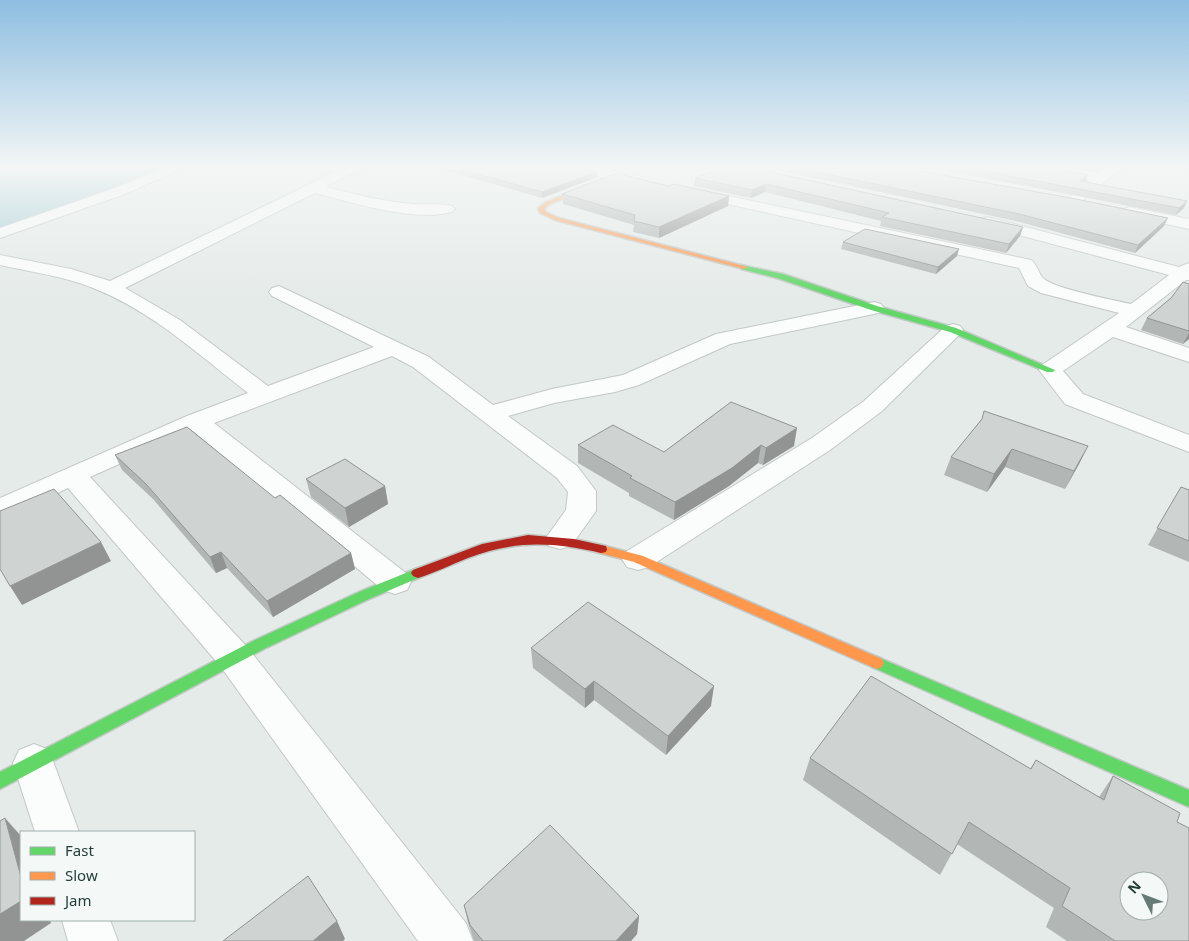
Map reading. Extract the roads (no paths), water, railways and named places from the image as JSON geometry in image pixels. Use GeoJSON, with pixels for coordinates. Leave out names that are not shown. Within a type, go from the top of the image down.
{"type":"FeatureCollection","features":[{"type":"Feature","properties":{"kind":"street"},"geometry":{"type":"LineString","coordinates":[[0,233],[63,211]]}},
{"type":"Feature","properties":{"kind":"street"},"geometry":{"type":"LineString","coordinates":[[111,288],[267,211]]}},
{"type":"Feature","properties":{"kind":"street"},"geometry":{"type":"LineString","coordinates":[[542,211],[557,220],[780,276],[874,308],[953,330],[1050,370],[1074,399],[1189,444]]}},
{"type":"Feature","properties":{"kind":"street"},"geometry":{"type":"LineString","coordinates":[[780,211],[1025,264],[1028,266],[1035,282],[1048,289],[1135,311]]}},
{"type":"Feature","properties":{"kind":"street"},"geometry":{"type":"LineString","coordinates":[[1126,211],[1189,224]]}},
{"type":"Feature","properties":{"kind":"street"},"geometry":{"type":"LineString","coordinates":[[972,219],[1187,272]]}},
{"type":"Feature","properties":{"kind":"street"},"geometry":{"type":"LineString","coordinates":[[0,260],[80,278],[111,288],[165,319],[266,396]]}},
{"type":"Feature","properties":{"kind":"street"},"geometry":{"type":"LineString","coordinates":[[1050,370],[1111,330],[1187,272]]}},
{"type":"Feature","properties":{"kind":"street"},"geometry":{"type":"LineString","coordinates":[[280,292],[421,362],[568,472],[582,491],[581,511],[560,539]]}},
{"type":"Feature","properties":{"kind":"street"},"geometry":{"type":"LineString","coordinates":[[490,413],[552,396],[615,385],[631,380],[724,339],[874,308]]}},
{"type":"Feature","properties":{"kind":"street"},"geometry":{"type":"LineString","coordinates":[[638,558],[821,444],[873,406],[953,330]]}},
{"type":"Feature","properties":{"kind":"street"},"geometry":{"type":"LineString","coordinates":[[1111,330],[1189,355]]}},
{"type":"Feature","properties":{"kind":"street"},"geometry":{"type":"LineString","coordinates":[[0,509],[72,475],[196,421],[393,348]]}},
{"type":"Feature","properties":{"kind":"street"},"geometry":{"type":"LineString","coordinates":[[196,421],[395,582]]}},
{"type":"Feature","properties":{"kind":"street"},"geometry":{"type":"LineString","coordinates":[[72,475],[234,657],[448,941]]}},
{"type":"Feature","properties":{"kind":"street"},"geometry":{"type":"LineString","coordinates":[[56,831],[17,772],[234,657],[346,601],[475,550],[523,540],[560,539],[638,558],[1189,799]]}},
{"type":"Feature","properties":{"kind":"street"},"geometry":{"type":"LineString","coordinates":[[86,921],[93,941]]}},
{"type":"Feature","properties":{"kind":"water"},"geometry":{"type":"Polygon","coordinates":[[[0,211],[68,211],[0,237],[0,211]]]}}]}
